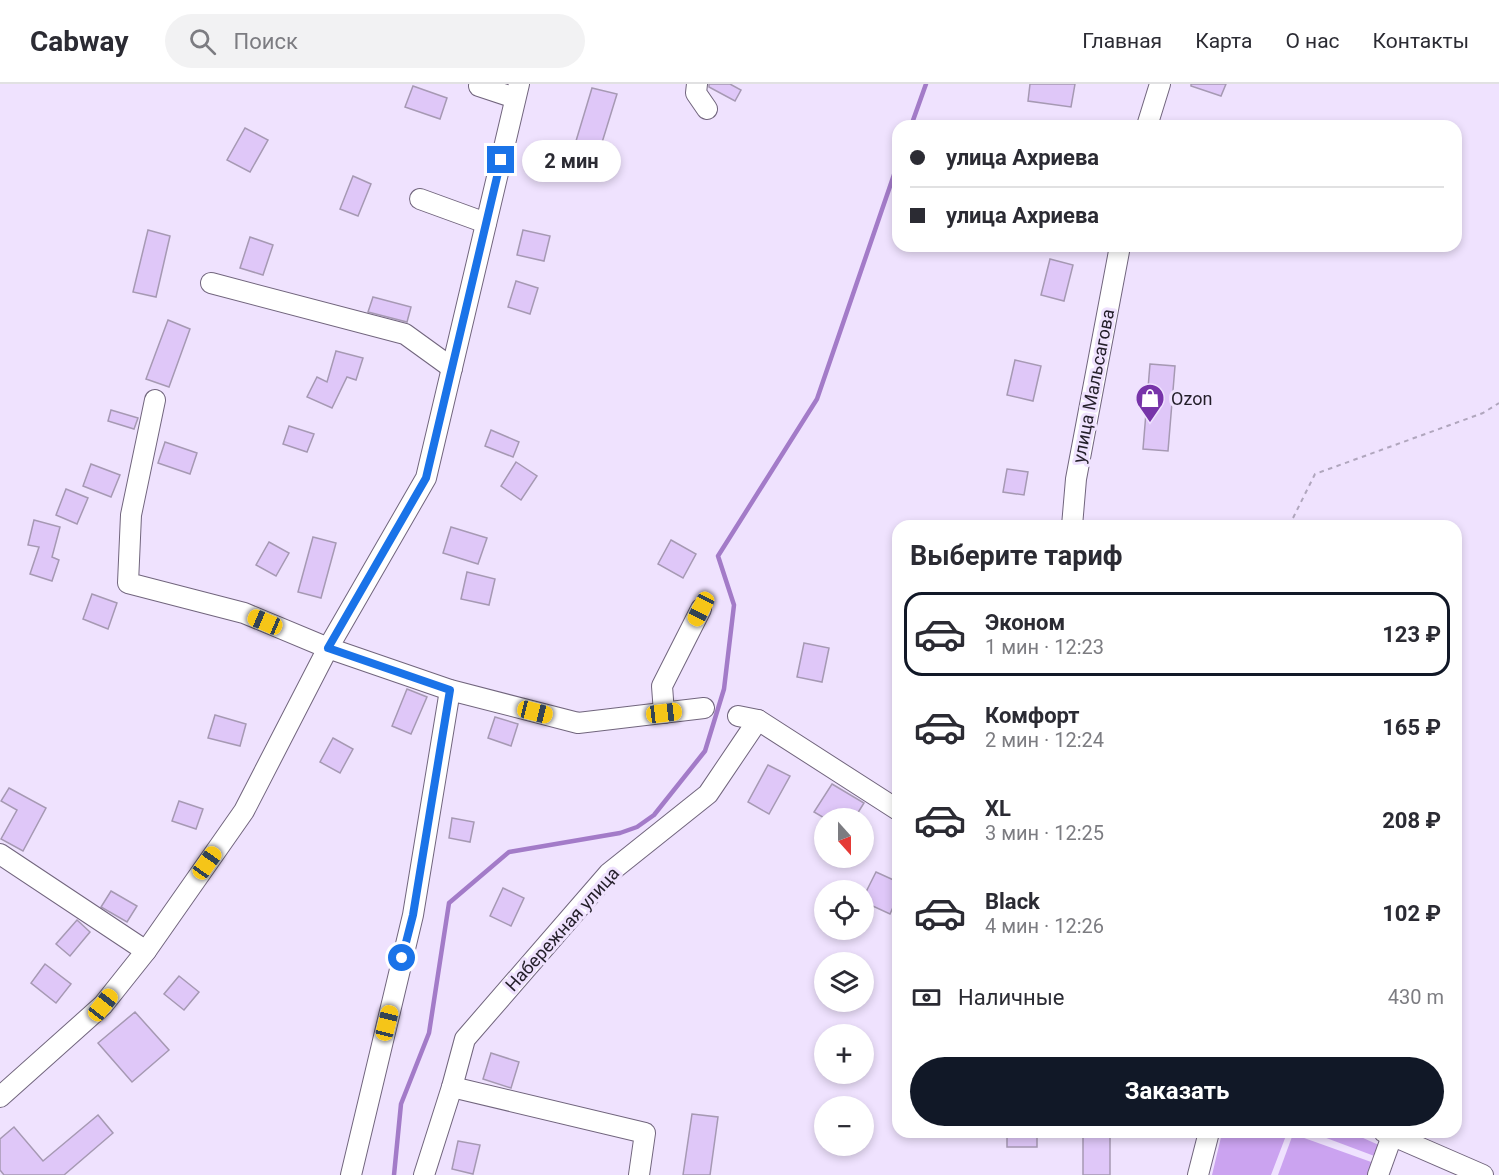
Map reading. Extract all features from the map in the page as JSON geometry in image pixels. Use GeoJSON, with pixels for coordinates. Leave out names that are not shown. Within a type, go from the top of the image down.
{"type":"FeatureCollection","features":[{"type":"Feature","properties":{"kind":"street"},"geometry":{"type":"LineString","coordinates":[[697,84],[696,93],[707,109]]}},
{"type":"Feature","properties":{"kind":"street"},"geometry":{"type":"LineString","coordinates":[[1149,120],[1160,84]]}},
{"type":"Feature","properties":{"kind":"street"},"geometry":{"type":"LineString","coordinates":[[0,1097],[103,1005],[146,951],[244,811],[328,648],[426,478],[517,91],[479,86]]}},
{"type":"Feature","properties":{"kind":"street"},"geometry":{"type":"LineString","coordinates":[[420,199],[486,223]]}},
{"type":"Feature","properties":{"kind":"street","name":"улица Мальсагова"},"geometry":{"type":"LineString","coordinates":[[1072,520],[1076,478],[1119,252]]}},
{"type":"Feature","properties":{"kind":"street"},"geometry":{"type":"LineString","coordinates":[[211,283],[405,334],[452,368]]}},
{"type":"Feature","properties":{"kind":"street"},"geometry":{"type":"LineString","coordinates":[[155,400],[131,515],[128,583],[244,613],[328,648],[450,690],[578,723],[704,708]]}},
{"type":"Feature","properties":{"kind":"street"},"geometry":{"type":"LineString","coordinates":[[664,713],[662,686],[701,609]]}},
{"type":"Feature","properties":{"kind":"street"},"geometry":{"type":"LineString","coordinates":[[351,1175],[413,915],[450,690]]}},
{"type":"Feature","properties":{"kind":"street"},"geometry":{"type":"LineString","coordinates":[[738,716],[758,720],[892,806]]}},
{"type":"Feature","properties":{"kind":"street","name":"Набережная улица"},"geometry":{"type":"LineString","coordinates":[[424,1175],[465,1039],[609,873],[708,794],[758,720]]}},
{"type":"Feature","properties":{"kind":"street"},"geometry":{"type":"LineString","coordinates":[[0,854],[146,951]]}},
{"type":"Feature","properties":{"kind":"street"},"geometry":{"type":"LineString","coordinates":[[452,1087],[645,1133],[639,1175]]}},
{"type":"Feature","properties":{"kind":"street"},"geometry":{"type":"LineString","coordinates":[[1198,1175],[1207,1138]]}},
{"type":"Feature","properties":{"kind":"street"},"geometry":{"type":"LineString","coordinates":[[1378,1175],[1387,1138]]}},
{"type":"Feature","properties":{"kind":"street"},"geometry":{"type":"LineString","coordinates":[[1397,1138],[1475,1173]]}},
{"type":"Feature","properties":{"kind":"path"},"geometry":{"type":"LineString","coordinates":[[1292,520],[1315,474],[1484,413],[1499,403]]}},
{"type":"Feature","properties":{"kind":"shaded area"},"geometry":{"type":"Polygon","coordinates":[[[1221,1138],[1285,1138],[1271,1175],[1212,1175],[1221,1138]]]}},
{"type":"Feature","properties":{"kind":"shaded area"},"geometry":{"type":"Polygon","coordinates":[[[1292,1138],[1304,1138],[1374,1163],[1369,1175],[1278,1175],[1292,1138]]]}},
{"type":"Feature","properties":{"kind":"shaded area"},"geometry":{"type":"Polygon","coordinates":[[[1326,1138],[1363,1138],[1381,1146],[1377,1157],[1326,1138]]]}},
{"type":"Feature","properties":{"kind":"building"},"geometry":{"type":"Polygon","coordinates":[[[709,84],[730,84],[741,90],[735,101],[709,87],[709,84]]]}},
{"type":"Feature","properties":{"kind":"building"},"geometry":{"type":"Polygon","coordinates":[[[1030,84],[1075,84],[1071,107],[1028,101],[1030,84]]]}},
{"type":"Feature","properties":{"kind":"building"},"geometry":{"type":"Polygon","coordinates":[[[1191,84],[1226,84],[1221,96],[1191,86],[1191,84]]]}},
{"type":"Feature","properties":{"kind":"building"},"geometry":{"type":"Polygon","coordinates":[[[413,86],[447,98],[440,119],[405,107],[413,86]]]}},
{"type":"Feature","properties":{"kind":"building"},"geometry":{"type":"Polygon","coordinates":[[[592,88],[617,94],[600,149],[576,141],[592,88]]]}},
{"type":"Feature","properties":{"kind":"building"},"geometry":{"type":"Polygon","coordinates":[[[245,128],[268,140],[250,172],[227,160],[245,128]]]}},
{"type":"Feature","properties":{"kind":"building"},"geometry":{"type":"Polygon","coordinates":[[[353,176],[371,184],[358,216],[340,209],[353,176]]]}},
{"type":"Feature","properties":{"kind":"building"},"geometry":{"type":"Polygon","coordinates":[[[148,230],[170,236],[156,297],[133,292],[148,230]]]}},
{"type":"Feature","properties":{"kind":"building"},"geometry":{"type":"Polygon","coordinates":[[[523,230],[550,236],[544,261],[517,255],[523,230]]]}},
{"type":"Feature","properties":{"kind":"building"},"geometry":{"type":"Polygon","coordinates":[[[250,237],[273,245],[263,275],[240,268],[250,237]]]}},
{"type":"Feature","properties":{"kind":"building"},"geometry":{"type":"Polygon","coordinates":[[[1050,259],[1073,265],[1064,301],[1041,295],[1050,259]]]}},
{"type":"Feature","properties":{"kind":"building"},"geometry":{"type":"Polygon","coordinates":[[[516,281],[538,288],[530,314],[508,307],[516,281]]]}},
{"type":"Feature","properties":{"kind":"building"},"geometry":{"type":"Polygon","coordinates":[[[373,297],[411,307],[407,322],[368,312],[373,297]]]}},
{"type":"Feature","properties":{"kind":"building"},"geometry":{"type":"Polygon","coordinates":[[[168,320],[190,329],[169,387],[146,379],[168,320]]]}},
{"type":"Feature","properties":{"kind":"building"},"geometry":{"type":"Polygon","coordinates":[[[336,351],[363,358],[356,380],[347,377],[332,408],[307,397],[317,377],[327,382],[336,351]]]}},
{"type":"Feature","properties":{"kind":"building"},"geometry":{"type":"Polygon","coordinates":[[[1015,360],[1041,366],[1033,401],[1007,395],[1015,360]]]}},
{"type":"Feature","properties":{"kind":"building"},"geometry":{"type":"Polygon","coordinates":[[[1150,364],[1175,366],[1168,451],[1143,449],[1150,364]]]}},
{"type":"Feature","properties":{"kind":"building"},"geometry":{"type":"Polygon","coordinates":[[[111,410],[138,418],[134,429],[108,421],[111,410]]]}},
{"type":"Feature","properties":{"kind":"building"},"geometry":{"type":"Polygon","coordinates":[[[289,426],[314,434],[307,452],[283,444],[289,426]]]}},
{"type":"Feature","properties":{"kind":"building"},"geometry":{"type":"Polygon","coordinates":[[[491,430],[519,442],[513,457],[485,446],[491,430]]]}},
{"type":"Feature","properties":{"kind":"building"},"geometry":{"type":"Polygon","coordinates":[[[165,442],[197,453],[190,474],[158,463],[165,442]]]}},
{"type":"Feature","properties":{"kind":"building"},"geometry":{"type":"Polygon","coordinates":[[[516,462],[537,476],[521,500],[501,486],[516,462]]]}},
{"type":"Feature","properties":{"kind":"building"},"geometry":{"type":"Polygon","coordinates":[[[91,464],[120,475],[111,497],[83,486],[91,464]]]}},
{"type":"Feature","properties":{"kind":"building"},"geometry":{"type":"Polygon","coordinates":[[[1007,469],[1028,472],[1024,495],[1003,492],[1007,469]]]}},
{"type":"Feature","properties":{"kind":"building"},"geometry":{"type":"Polygon","coordinates":[[[66,489],[88,498],[77,524],[56,515],[66,489]]]}},
{"type":"Feature","properties":{"kind":"building"},"geometry":{"type":"Polygon","coordinates":[[[34,520],[60,527],[52,557],[59,560],[52,581],[30,574],[39,547],[28,545],[34,520]]]}},
{"type":"Feature","properties":{"kind":"building"},"geometry":{"type":"Polygon","coordinates":[[[451,527],[487,538],[478,564],[443,553],[451,527]]]}},
{"type":"Feature","properties":{"kind":"building"},"geometry":{"type":"Polygon","coordinates":[[[313,537],[336,543],[321,598],[298,592],[313,537]]]}},
{"type":"Feature","properties":{"kind":"building"},"geometry":{"type":"Polygon","coordinates":[[[671,540],[696,554],[683,578],[658,564],[671,540]]]}},
{"type":"Feature","properties":{"kind":"building"},"geometry":{"type":"Polygon","coordinates":[[[269,542],[289,553],[276,576],[256,565],[269,542]]]}},
{"type":"Feature","properties":{"kind":"building"},"geometry":{"type":"Polygon","coordinates":[[[467,572],[495,579],[489,605],[461,599],[467,572]]]}},
{"type":"Feature","properties":{"kind":"building"},"geometry":{"type":"Polygon","coordinates":[[[92,594],[117,603],[108,629],[83,619],[92,594]]]}},
{"type":"Feature","properties":{"kind":"building"},"geometry":{"type":"Polygon","coordinates":[[[804,643],[829,648],[822,682],[797,677],[804,643]]]}},
{"type":"Feature","properties":{"kind":"building"},"geometry":{"type":"Polygon","coordinates":[[[407,689],[427,697],[411,734],[392,726],[407,689]]]}},
{"type":"Feature","properties":{"kind":"building"},"geometry":{"type":"Polygon","coordinates":[[[215,715],[246,724],[240,746],[208,738],[215,715]]]}},
{"type":"Feature","properties":{"kind":"building"},"geometry":{"type":"Polygon","coordinates":[[[495,717],[518,724],[511,746],[488,738],[495,717]]]}},
{"type":"Feature","properties":{"kind":"building"},"geometry":{"type":"Polygon","coordinates":[[[333,738],[353,749],[340,773],[320,762],[333,738]]]}},
{"type":"Feature","properties":{"kind":"building"},"geometry":{"type":"Polygon","coordinates":[[[768,765],[790,776],[769,814],[748,802],[768,765]]]}},
{"type":"Feature","properties":{"kind":"building"},"geometry":{"type":"Polygon","coordinates":[[[832,784],[864,803],[861,808],[817,808],[832,784]]]}},
{"type":"Feature","properties":{"kind":"building"},"geometry":{"type":"Polygon","coordinates":[[[9,788],[46,808],[23,851],[1,839],[17,810],[1,801],[9,788]]]}},
{"type":"Feature","properties":{"kind":"building"},"geometry":{"type":"Polygon","coordinates":[[[179,801],[203,809],[196,829],[172,821],[179,801]]]}},
{"type":"Feature","properties":{"kind":"building"},"geometry":{"type":"Polygon","coordinates":[[[452,818],[474,822],[470,842],[449,838],[452,818]]]}},
{"type":"Feature","properties":{"kind":"building"},"geometry":{"type":"Polygon","coordinates":[[[876,872],[892,879],[890,914],[874,907],[874,880],[872,880],[876,872]]]}},
{"type":"Feature","properties":{"kind":"building"},"geometry":{"type":"Polygon","coordinates":[[[503,888],[524,898],[511,926],[490,916],[503,888]]]}},
{"type":"Feature","properties":{"kind":"building"},"geometry":{"type":"Polygon","coordinates":[[[111,891],[137,906],[127,922],[101,907],[111,891]]]}},
{"type":"Feature","properties":{"kind":"building"},"geometry":{"type":"Polygon","coordinates":[[[77,920],[90,932],[70,956],[56,944],[77,920]]]}},
{"type":"Feature","properties":{"kind":"building"},"geometry":{"type":"Polygon","coordinates":[[[45,964],[71,984],[56,1003],[31,983],[45,964]]]}},
{"type":"Feature","properties":{"kind":"building"},"geometry":{"type":"Polygon","coordinates":[[[179,976],[199,992],[184,1010],[164,994],[179,976]]]}},
{"type":"Feature","properties":{"kind":"building"},"geometry":{"type":"Polygon","coordinates":[[[135,1012],[169,1050],[132,1082],[98,1043],[135,1012]]]}},
{"type":"Feature","properties":{"kind":"building"},"geometry":{"type":"Polygon","coordinates":[[[491,1053],[519,1062],[511,1088],[483,1079],[491,1053]]]}},
{"type":"Feature","properties":{"kind":"building"},"geometry":{"type":"Polygon","coordinates":[[[692,1114],[718,1117],[710,1175],[683,1175],[692,1114]]]}},
{"type":"Feature","properties":{"kind":"building"},"geometry":{"type":"Polygon","coordinates":[[[98,1115],[113,1133],[64,1175],[4,1175],[0,1170],[0,1139],[14,1127],[43,1161],[98,1115]]]}},
{"type":"Feature","properties":{"kind":"building"},"geometry":{"type":"Polygon","coordinates":[[[1007,1138],[1037,1138],[1037,1147],[1007,1147],[1007,1138]]]}},
{"type":"Feature","properties":{"kind":"building"},"geometry":{"type":"Polygon","coordinates":[[[1083,1138],[1110,1138],[1110,1175],[1083,1175],[1083,1138]]]}},
{"type":"Feature","properties":{"kind":"building"},"geometry":{"type":"Polygon","coordinates":[[[458,1141],[480,1145],[473,1174],[452,1169],[458,1141]]]}},
{"type":"Feature","properties":{"kind":"waterway"},"geometry":{"type":"LineString","coordinates":[[913,120],[926,84]]}},
{"type":"Feature","properties":{"kind":"waterway"},"geometry":{"type":"LineString","coordinates":[[394,1175],[401,1104],[429,1033],[449,903],[509,852],[620,833],[637,827],[654,815],[705,751],[724,689],[734,605],[718,556],[817,399],[892,180]]}},
{"type":"Feature","properties":{"kind":"place","name":"Ozon"},"geometry":{"type":"Point","coordinates":[1150,424]}},
{"type":"Feature","properties":{"kind":"route"},"geometry":{"type":"LineString","coordinates":[[402,958],[413,915],[450,690],[328,648],[426,478],[501,160]]}}]}
